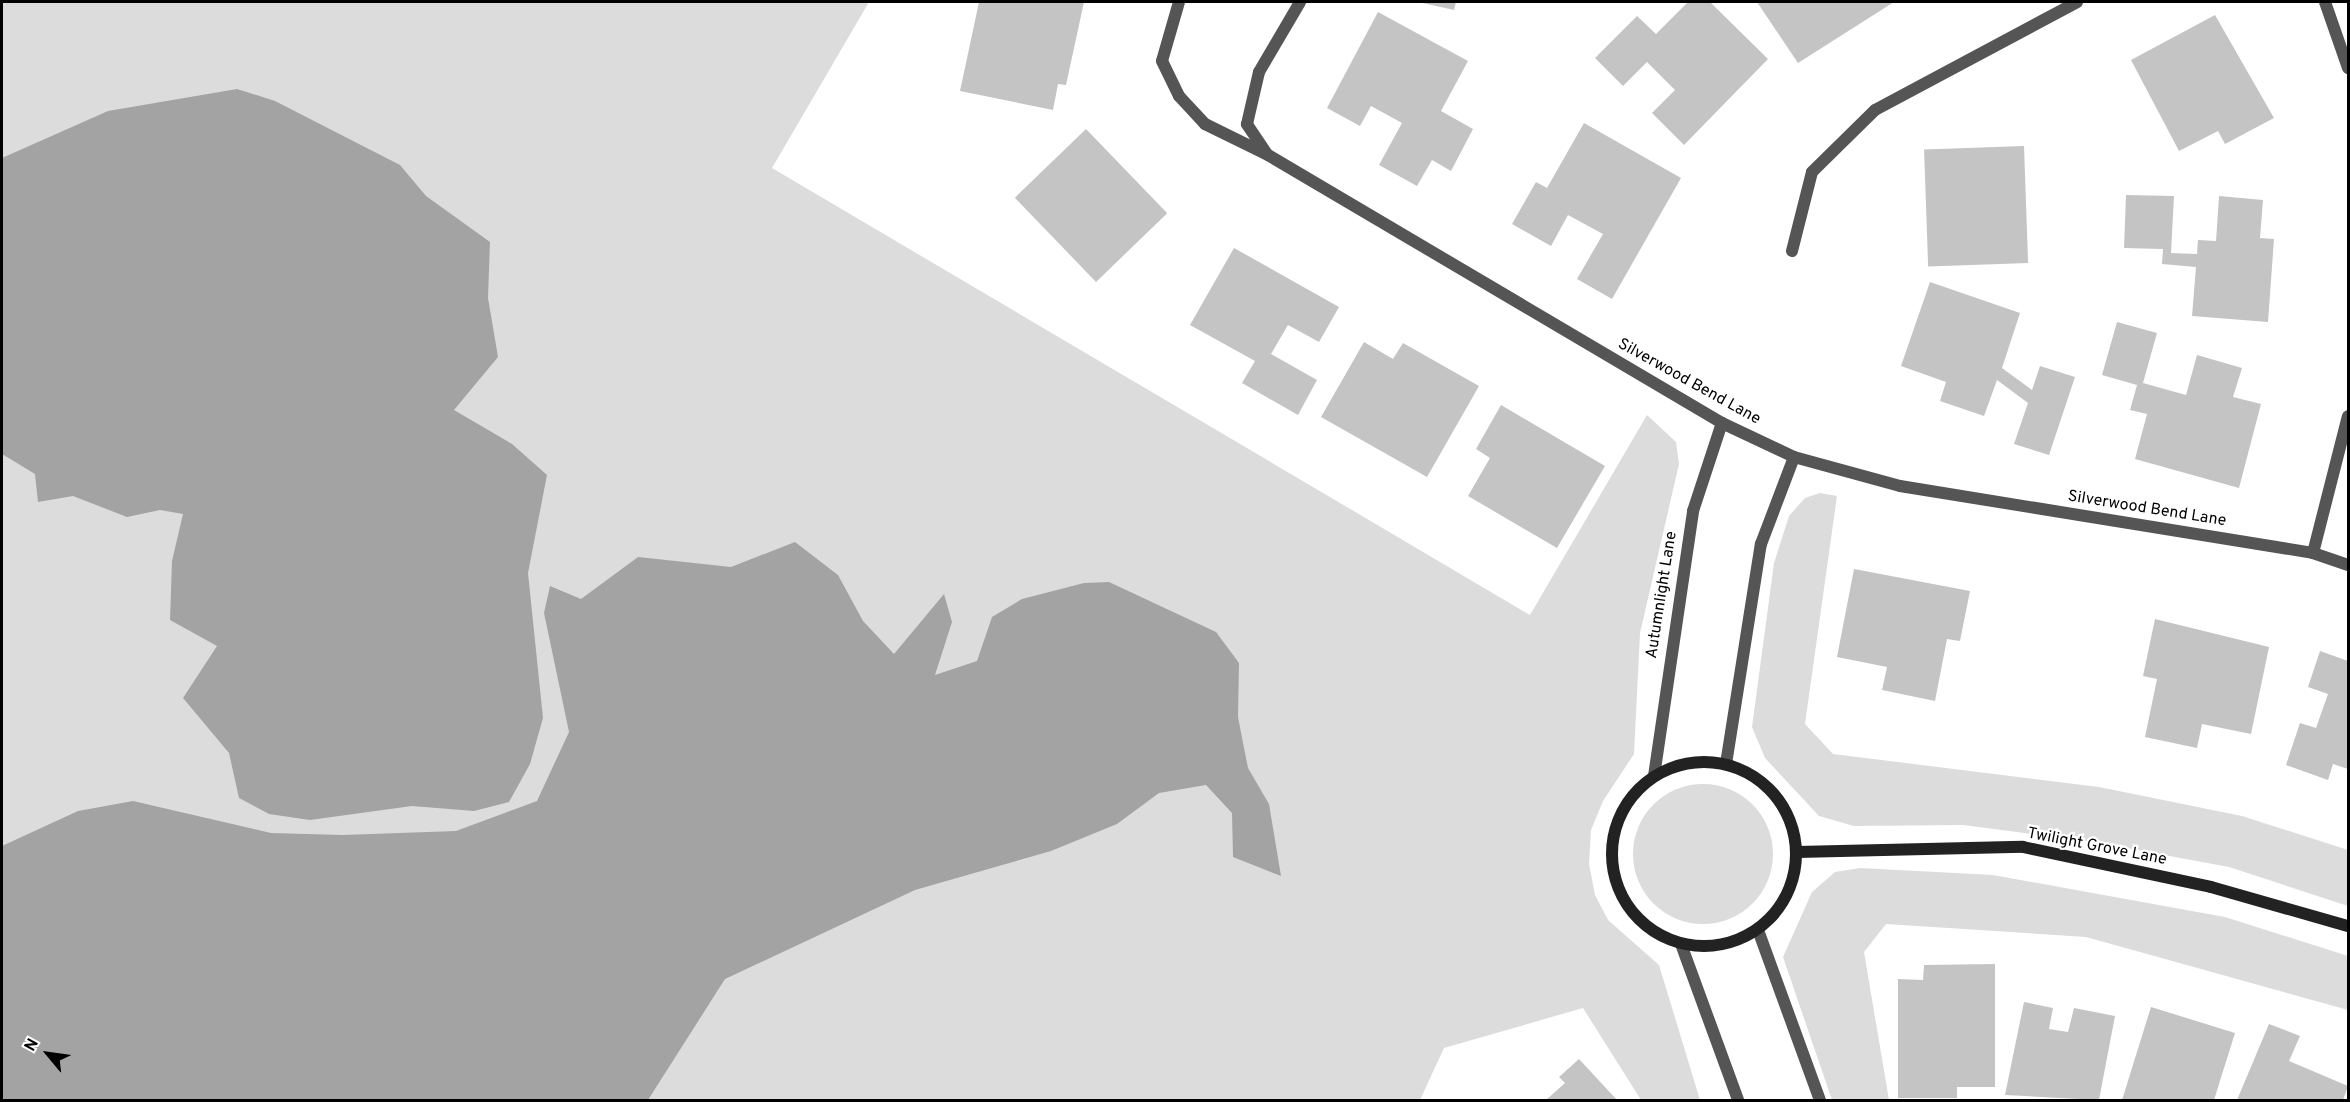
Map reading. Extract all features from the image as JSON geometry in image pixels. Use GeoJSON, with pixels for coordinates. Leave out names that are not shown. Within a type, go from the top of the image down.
{"type":"FeatureCollection","features":[{"type":"Feature","properties":{"kind":"street","name":"Silverwood Bend Lane"},"geometry":{"type":"LineString","coordinates":[[1179,2],[1162,61],[1179,96],[1205,124],[1268,155],[1722,423],[1794,457],[1900,486],[2313,553],[2349,565]]}},
{"type":"Feature","properties":{"kind":"street","name":"Silverwood Bend Lane"},"geometry":{"type":"LineString","coordinates":[[1268,155],[1247,124],[1259,72],[1300,2]]}},
{"type":"Feature","properties":{"kind":"street"},"geometry":{"type":"LineString","coordinates":[[1792,251],[1812,172],[1875,110],[2077,2]]}},
{"type":"Feature","properties":{"kind":"street"},"geometry":{"type":"LineString","coordinates":[[2325,2],[2349,68]]}},
{"type":"Feature","properties":{"kind":"street"},"geometry":{"type":"LineString","coordinates":[[2313,553],[2349,416]]}},
{"type":"Feature","properties":{"kind":"street","name":"Autumnlight Lane"},"geometry":{"type":"LineString","coordinates":[[1654,776],[1692,511],[1722,423]]}},
{"type":"Feature","properties":{"kind":"street"},"geometry":{"type":"LineString","coordinates":[[1726,764],[1761,544],[1794,457]]}},
{"type":"Feature","properties":{"kind":"street"},"geometry":{"type":"LineString","coordinates":[[1726,764],[1755,776],[1777,796],[1791,822],[1797,852],[1784,899],[1758,930],[1734,942],[1681,944],[1636,917],[1613,869],[1620,817],[1654,776],[1677,765],[1726,764]]}},
{"type":"Feature","properties":{"kind":"street","name":"Twilight Grove Lane"},"geometry":{"type":"LineString","coordinates":[[1797,852],[2023,847],[2211,887],[2349,926]]}},
{"type":"Feature","properties":{"kind":"street"},"geometry":{"type":"LineString","coordinates":[[1758,930],[1820,1101]]}},
{"type":"Feature","properties":{"kind":"street"},"geometry":{"type":"LineString","coordinates":[[1681,944],[1738,1101]]}},
{"type":"Feature","properties":{"kind":"shaded area"},"geometry":{"type":"Polygon","coordinates":[[[2,2],[869,2],[772,168],[1530,615],[1647,415],[1676,442],[1679,464],[1640,633],[1634,754],[1603,801],[1591,830],[1589,864],[1595,895],[1608,920],[1659,965],[1700,1100],[1641,1100],[1583,1008],[1444,1048],[1420,1100],[2,1100],[2,2]]]}},
{"type":"Feature","properties":{"kind":"shaded area"},"geometry":{"type":"Polygon","coordinates":[[[237,89],[275,101],[400,165],[426,196],[490,242],[488,298],[498,357],[454,410],[512,444],[547,475],[528,573],[543,718],[530,764],[509,802],[474,811],[412,806],[310,820],[269,814],[239,798],[229,753],[183,698],[217,646],[170,620],[172,561],[183,514],[160,510],[127,517],[73,496],[38,502],[35,474],[2,454],[2,158],[108,111],[237,89]]]}},
{"type":"Feature","properties":{"kind":"shaded area"},"geometry":{"type":"Polygon","coordinates":[[[1820,493],[1837,496],[1805,724],[1833,754],[2099,787],[2242,816],[2348,850],[2348,906],[2229,867],[2094,842],[1963,825],[1854,826],[1819,816],[1765,758],[1752,727],[1774,563],[1789,516],[1805,498],[1820,493]]]}},
{"type":"Feature","properties":{"kind":"shaded area"},"geometry":{"type":"Polygon","coordinates":[[[795,542],[838,575],[863,621],[894,654],[944,594],[952,622],[935,675],[977,661],[992,617],[1022,599],[1084,583],[1109,582],[1216,632],[1239,663],[1238,717],[1248,768],[1269,804],[1281,876],[1233,857],[1232,813],[1206,785],[1159,793],[1117,824],[1051,851],[915,890],[725,979],[648,1100],[2,1100],[2,846],[78,811],[133,801],[271,833],[343,835],[456,831],[537,801],[569,732],[544,613],[550,586],[581,599],[638,557],[731,567],[795,542]]]}},
{"type":"Feature","properties":{"kind":"shaded area"},"geometry":{"type":"Polygon","coordinates":[[[1703,784],[1730,789],[1753,804],[1768,827],[1773,854],[1768,881],[1753,904],[1730,919],[1703,924],[1676,919],[1653,904],[1638,881],[1633,854],[1638,827],[1653,804],[1676,789],[1703,784]]]}},
{"type":"Feature","properties":{"kind":"shaded area"},"geometry":{"type":"Polygon","coordinates":[[[1860,868],[1993,875],[2225,917],[2348,956],[2348,1010],[2086,937],[1886,924],[1864,952],[1889,1100],[1832,1100],[1783,957],[1812,892],[1835,872],[1860,868]]]}},
{"type":"Feature","properties":{"kind":"building"},"geometry":{"type":"Polygon","coordinates":[[[979,2],[1084,2],[1066,85],[1058,84],[1053,110],[960,91],[979,2]]]}},
{"type":"Feature","properties":{"kind":"building"},"geometry":{"type":"Polygon","coordinates":[[[1418,2],[1456,2],[1454,10],[1418,2]]]}},
{"type":"Feature","properties":{"kind":"building"},"geometry":{"type":"Polygon","coordinates":[[[1688,2],[1710,2],[1768,59],[1684,145],[1652,113],[1675,90],[1647,62],[1623,86],[1595,58],[1637,16],[1656,34],[1688,2]]]}},
{"type":"Feature","properties":{"kind":"building"},"geometry":{"type":"Polygon","coordinates":[[[1757,2],[1894,2],[1798,63],[1757,2]]]}},
{"type":"Feature","properties":{"kind":"building"},"geometry":{"type":"Polygon","coordinates":[[[1378,12],[1468,61],[1441,111],[1473,129],[1451,171],[1432,160],[1417,186],[1379,165],[1402,123],[1371,106],[1360,126],[1327,108],[1378,12]]]}},
{"type":"Feature","properties":{"kind":"building"},"geometry":{"type":"Polygon","coordinates":[[[2215,15],[2274,118],[2225,144],[2218,131],[2179,151],[2131,60],[2215,15]]]}},
{"type":"Feature","properties":{"kind":"building"},"geometry":{"type":"Polygon","coordinates":[[[1584,123],[1681,178],[1612,299],[1577,279],[1603,234],[1568,215],[1551,246],[1512,224],[1536,182],[1547,188],[1584,123]]]}},
{"type":"Feature","properties":{"kind":"building"},"geometry":{"type":"Polygon","coordinates":[[[1086,129],[1167,213],[1096,282],[1015,198],[1086,129]]]}},
{"type":"Feature","properties":{"kind":"building"},"geometry":{"type":"Polygon","coordinates":[[[2024,146],[2028,263],[1928,266],[1924,149],[2024,146]]]}},
{"type":"Feature","properties":{"kind":"building"},"geometry":{"type":"Polygon","coordinates":[[[2126,195],[2174,196],[2171,253],[2197,254],[2198,240],[2216,241],[2219,196],[2263,200],[2260,238],[2274,239],[2268,322],[2192,316],[2196,267],[2162,264],[2163,249],[2124,248],[2126,195]]]}},
{"type":"Feature","properties":{"kind":"building"},"geometry":{"type":"Polygon","coordinates":[[[1234,248],[1339,307],[1319,342],[1288,325],[1271,354],[1317,380],[1298,415],[1242,383],[1255,361],[1190,325],[1234,248]]]}},
{"type":"Feature","properties":{"kind":"building"},"geometry":{"type":"Polygon","coordinates":[[[1930,282],[2020,313],[2002,368],[2032,390],[2040,366],[2075,377],[2049,455],[2014,444],[2028,403],[1997,380],[1984,416],[1940,401],[1946,382],[1901,366],[1930,282]]]}},
{"type":"Feature","properties":{"kind":"building"},"geometry":{"type":"Polygon","coordinates":[[[2117,322],[2157,333],[2143,383],[2186,395],[2197,355],[2242,368],[2233,397],[2261,404],[2239,488],[2135,459],[2147,414],[2130,410],[2137,385],[2102,375],[2117,322]]]}},
{"type":"Feature","properties":{"kind":"building"},"geometry":{"type":"Polygon","coordinates":[[[1364,342],[1393,359],[1403,343],[1479,386],[1427,477],[1321,417],[1364,342]]]}},
{"type":"Feature","properties":{"kind":"building"},"geometry":{"type":"Polygon","coordinates":[[[1501,405],[1605,466],[1557,548],[1468,496],[1490,458],[1476,449],[1501,405]]]}},
{"type":"Feature","properties":{"kind":"building"},"geometry":{"type":"Polygon","coordinates":[[[1854,569],[1970,591],[1960,641],[1947,639],[1935,701],[1882,690],[1887,667],[1837,657],[1854,569]]]}},
{"type":"Feature","properties":{"kind":"building"},"geometry":{"type":"Polygon","coordinates":[[[2155,619],[2269,647],[2251,734],[2202,724],[2197,748],[2145,737],[2157,679],[2143,676],[2155,619]]]}},
{"type":"Feature","properties":{"kind":"building"},"geometry":{"type":"Polygon","coordinates":[[[2320,651],[2348,661],[2348,769],[2333,764],[2328,780],[2286,765],[2300,723],[2316,728],[2328,694],[2308,687],[2320,651]]]}},
{"type":"Feature","properties":{"kind":"building"},"geometry":{"type":"Polygon","coordinates":[[[1995,964],[1995,1087],[1957,1087],[1957,1098],[1898,1098],[1898,979],[1923,980],[1924,965],[1995,964]]]}},
{"type":"Feature","properties":{"kind":"building"},"geometry":{"type":"Polygon","coordinates":[[[2024,1002],[2053,1008],[2049,1029],[2068,1032],[2074,1008],[2115,1016],[2099,1100],[2005,1095],[2024,1002]]]}},
{"type":"Feature","properties":{"kind":"building"},"geometry":{"type":"Polygon","coordinates":[[[2151,1007],[2235,1033],[2214,1100],[2122,1100],[2151,1007]]]}},
{"type":"Feature","properties":{"kind":"building"},"geometry":{"type":"Polygon","coordinates":[[[2269,1024],[2300,1036],[2289,1061],[2348,1086],[2343,1100],[2237,1100],[2269,1024]]]}},
{"type":"Feature","properties":{"kind":"building"},"geometry":{"type":"Polygon","coordinates":[[[1579,1059],[1617,1100],[1546,1100],[1565,1083],[1559,1077],[1579,1059]]]}}]}
